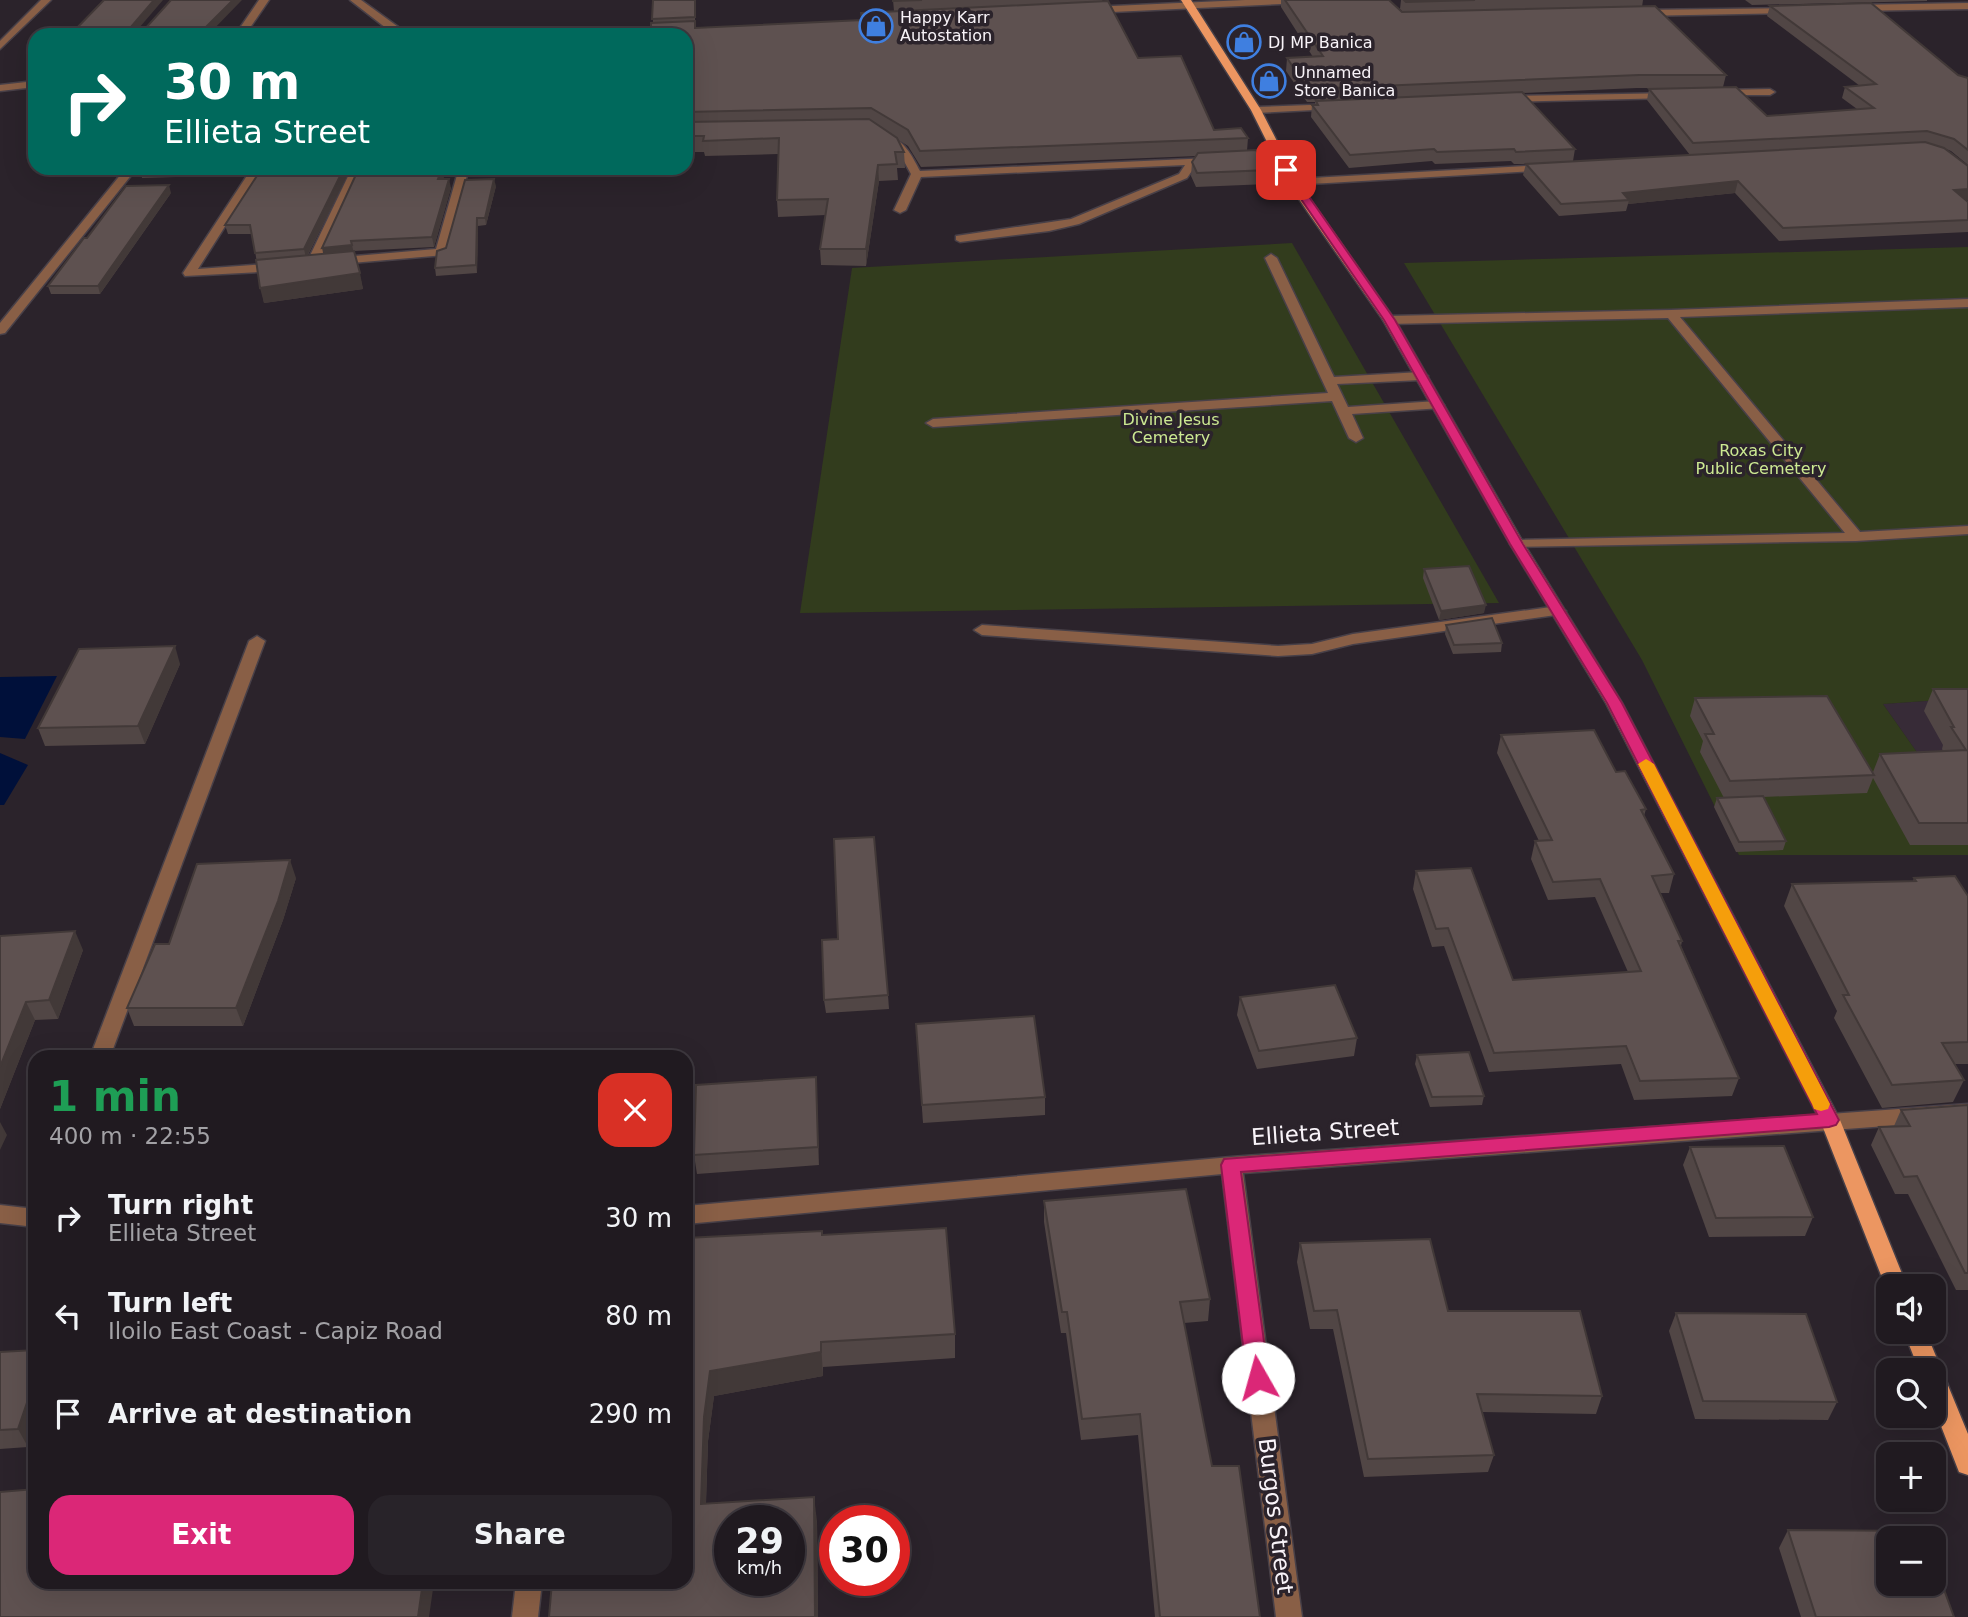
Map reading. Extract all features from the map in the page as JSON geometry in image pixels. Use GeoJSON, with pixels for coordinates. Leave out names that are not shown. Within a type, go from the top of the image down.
{"type":"FeatureCollection","features":[{"type":"Feature","properties":{"kind":"main road"},"geometry":{"type":"LineString","coordinates":[[1187,3],[1256,110],[1278,158],[1293,182],[1389,320],[1517,544],[1614,703],[1829,1120],[1891,1274]]}},
{"type":"Feature","properties":{"kind":"main road"},"geometry":{"type":"LineString","coordinates":[[1946,1409],[1968,1464]]}},
{"type":"Feature","properties":{"kind":"street"},"geometry":{"type":"LineString","coordinates":[[0,46],[46,0]]}},
{"type":"Feature","properties":{"kind":"street"},"geometry":{"type":"LineString","coordinates":[[245,28],[264,0]]}},
{"type":"Feature","properties":{"kind":"street"},"geometry":{"type":"LineString","coordinates":[[355,0],[394,28]]}},
{"type":"Feature","properties":{"kind":"street"},"geometry":{"type":"LineString","coordinates":[[1078,10],[1187,3],[1304,0]]}},
{"type":"Feature","properties":{"kind":"street"},"geometry":{"type":"LineString","coordinates":[[1843,9],[1968,6]]}},
{"type":"Feature","properties":{"kind":"street"},"geometry":{"type":"LineString","coordinates":[[1622,14],[1802,10]]}},
{"type":"Feature","properties":{"kind":"street"},"geometry":{"type":"LineString","coordinates":[[0,88],[28,85]]}},
{"type":"Feature","properties":{"kind":"street"},"geometry":{"type":"LineString","coordinates":[[1703,94],[1770,92]]}},
{"type":"Feature","properties":{"kind":"street"},"geometry":{"type":"LineString","coordinates":[[1488,99],[1689,94]]}},
{"type":"Feature","properties":{"kind":"street"},"geometry":{"type":"LineString","coordinates":[[1256,110],[1352,105]]}},
{"type":"Feature","properties":{"kind":"street"},"geometry":{"type":"LineString","coordinates":[[880,135],[903,150],[917,174]]}},
{"type":"Feature","properties":{"kind":"street"},"geometry":{"type":"LineString","coordinates":[[917,174],[1278,158]]}},
{"type":"Feature","properties":{"kind":"street"},"geometry":{"type":"LineString","coordinates":[[960,238],[1049,228],[1075,222],[1182,176],[1191,162]]}},
{"type":"Feature","properties":{"kind":"street"},"geometry":{"type":"LineString","coordinates":[[1293,182],[1553,168]]}},
{"type":"Feature","properties":{"kind":"street"},"geometry":{"type":"LineString","coordinates":[[900,211],[917,174]]}},
{"type":"Feature","properties":{"kind":"street"},"geometry":{"type":"LineString","coordinates":[[1,330],[126,175]]}},
{"type":"Feature","properties":{"kind":"street"},"geometry":{"type":"LineString","coordinates":[[252,175],[189,273],[441,252],[462,175]]}},
{"type":"Feature","properties":{"kind":"street"},"geometry":{"type":"LineString","coordinates":[[312,264],[354,175]]}},
{"type":"Feature","properties":{"kind":"street"},"geometry":{"type":"LineString","coordinates":[[1271,258],[1356,438]]}},
{"type":"Feature","properties":{"kind":"street"},"geometry":{"type":"LineString","coordinates":[[1389,320],[1671,314],[1968,303]]}},
{"type":"Feature","properties":{"kind":"street"},"geometry":{"type":"LineString","coordinates":[[1671,314],[1856,537]]}},
{"type":"Feature","properties":{"kind":"street"},"geometry":{"type":"LineString","coordinates":[[1329,381],[1421,376]]}},
{"type":"Feature","properties":{"kind":"street"},"geometry":{"type":"LineString","coordinates":[[933,423],[1336,397]]}},
{"type":"Feature","properties":{"kind":"street"},"geometry":{"type":"LineString","coordinates":[[1343,411],[1437,405]]}},
{"type":"Feature","properties":{"kind":"street"},"geometry":{"type":"LineString","coordinates":[[1517,544],[1856,537],[1968,530]]}},
{"type":"Feature","properties":{"kind":"street"},"geometry":{"type":"LineString","coordinates":[[982,630],[1278,651],[1312,649],[1353,639],[1558,611]]}},
{"type":"Feature","properties":{"kind":"street"},"geometry":{"type":"LineString","coordinates":[[103,1050],[257,641]]}},
{"type":"Feature","properties":{"kind":"street","name":"Ellieta Street"},"geometry":{"type":"LineString","coordinates":[[693,1214],[1231,1165],[1968,1112]]}},
{"type":"Feature","properties":{"kind":"street","name":"Burgos Street"},"geometry":{"type":"LineString","coordinates":[[1231,1165],[1289,1617]]}},
{"type":"Feature","properties":{"kind":"street"},"geometry":{"type":"LineString","coordinates":[[0,1214],[28,1217]]}},
{"type":"Feature","properties":{"kind":"street"},"geometry":{"type":"LineString","coordinates":[[525,1617],[528,1589]]}},
{"type":"Feature","properties":{"kind":"shaded area"},"geometry":{"type":"Polygon","coordinates":[[[1968,698],[1968,825],[1883,704],[1968,698]]]}},
{"type":"Feature","properties":{"kind":"green space","name":"Divine Jesus Cemetery"},"geometry":{"type":"Polygon","coordinates":[[[1292,243],[1499,603],[800,613],[852,268],[1292,243]]]}},
{"type":"Feature","properties":{"kind":"green space","name":"Roxas City Public Cemetery"},"geometry":{"type":"Polygon","coordinates":[[[1968,247],[1968,698],[1883,704],[1968,825],[1968,855],[1739,855],[1642,660],[1404,263],[1968,247]]]}},
{"type":"Feature","properties":{"kind":"water"},"geometry":{"type":"Polygon","coordinates":[[[57,676],[25,739],[0,737],[0,677],[57,676]]]}},
{"type":"Feature","properties":{"kind":"water"},"geometry":{"type":"Polygon","coordinates":[[[0,753],[28,765],[4,805],[0,805],[0,753]]]}},
{"type":"Feature","properties":{"kind":"building"},"geometry":{"type":"Polygon","coordinates":[[[104,0],[154,0],[131,27],[135,28],[77,28],[104,0]]]}},
{"type":"Feature","properties":{"kind":"building"},"geometry":{"type":"Polygon","coordinates":[[[171,0],[233,0],[205,28],[146,28],[171,0]]]}},
{"type":"Feature","properties":{"kind":"building"},"geometry":{"type":"Polygon","coordinates":[[[653,0],[695,0],[695,17],[652,19],[653,0]]]}},
{"type":"Feature","properties":{"kind":"building"},"geometry":{"type":"Polygon","coordinates":[[[1285,0],[1389,0],[1402,12],[1655,6],[1726,75],[1639,75],[1308,89],[1287,58],[1323,56],[1285,0]]]}},
{"type":"Feature","properties":{"kind":"building"},"geometry":{"type":"Polygon","coordinates":[[[1404,0],[1475,0],[1406,2],[1404,0]]]}},
{"type":"Feature","properties":{"kind":"building"},"geometry":{"type":"Polygon","coordinates":[[[1108,1],[1138,58],[1181,56],[1214,130],[1241,128],[1248,138],[920,151],[908,130],[871,108],[693,112],[693,28],[651,28],[651,23],[695,21],[695,28],[862,20],[861,13],[1108,1]]]}},
{"type":"Feature","properties":{"kind":"building"},"geometry":{"type":"Polygon","coordinates":[[[1871,3],[1958,75],[1968,78],[1968,150],[1954,139],[1927,131],[1693,143],[1649,89],[1736,87],[1767,116],[1874,108],[1845,87],[1876,84],[1770,6],[1871,3]]]}},
{"type":"Feature","properties":{"kind":"building"},"geometry":{"type":"Polygon","coordinates":[[[1522,92],[1575,149],[1437,152],[1434,149],[1350,155],[1312,105],[1318,105],[1316,101],[1522,92]]]}},
{"type":"Feature","properties":{"kind":"building"},"geometry":{"type":"Polygon","coordinates":[[[869,119],[897,138],[904,152],[895,152],[897,164],[878,165],[866,249],[820,249],[828,199],[777,200],[779,138],[703,141],[704,136],[693,136],[693,122],[869,119]]]}},
{"type":"Feature","properties":{"kind":"building"},"geometry":{"type":"Polygon","coordinates":[[[1925,142],[1944,148],[1968,166],[1968,189],[1954,190],[1968,202],[1968,220],[1783,228],[1738,181],[1623,193],[1629,200],[1561,204],[1526,164],[1925,142]]]}},
{"type":"Feature","properties":{"kind":"building"},"geometry":{"type":"Polygon","coordinates":[[[1256,150],[1269,170],[1197,173],[1192,162],[1198,153],[1256,150]]]}},
{"type":"Feature","properties":{"kind":"building"},"geometry":{"type":"Polygon","coordinates":[[[257,175],[341,175],[304,249],[255,253],[250,225],[225,225],[257,175]]]}},
{"type":"Feature","properties":{"kind":"building"},"geometry":{"type":"Polygon","coordinates":[[[356,175],[439,175],[438,179],[449,179],[432,237],[351,241],[352,245],[322,248],[356,175]]]}},
{"type":"Feature","properties":{"kind":"building"},"geometry":{"type":"Polygon","coordinates":[[[494,179],[485,218],[477,218],[476,265],[435,268],[437,251],[446,248],[465,180],[494,179]]]}},
{"type":"Feature","properties":{"kind":"building"},"geometry":{"type":"Polygon","coordinates":[[[169,185],[98,286],[48,286],[126,186],[169,185]]]}},
{"type":"Feature","properties":{"kind":"building"},"geometry":{"type":"Polygon","coordinates":[[[354,251],[360,273],[260,288],[256,260],[354,251]]]}},
{"type":"Feature","properties":{"kind":"building"},"geometry":{"type":"Polygon","coordinates":[[[1469,566],[1486,605],[1441,611],[1424,569],[1469,566]]]}},
{"type":"Feature","properties":{"kind":"building"},"geometry":{"type":"Polygon","coordinates":[[[1492,618],[1502,643],[1454,645],[1446,625],[1492,618]]]}},
{"type":"Feature","properties":{"kind":"building"},"geometry":{"type":"Polygon","coordinates":[[[175,646],[138,726],[38,728],[79,649],[175,646]]]}},
{"type":"Feature","properties":{"kind":"building"},"geometry":{"type":"Polygon","coordinates":[[[1933,689],[1968,689],[1968,823],[1919,823],[1880,754],[1966,750],[1951,727],[1954,727],[1933,689]]]}},
{"type":"Feature","properties":{"kind":"building"},"geometry":{"type":"Polygon","coordinates":[[[1827,696],[1874,775],[1730,781],[1705,734],[1714,734],[1695,698],[1827,696]]]}},
{"type":"Feature","properties":{"kind":"building"},"geometry":{"type":"Polygon","coordinates":[[[1594,730],[1616,772],[1625,771],[1646,809],[1641,810],[1674,874],[1652,876],[1739,1078],[1640,1081],[1626,1046],[1494,1053],[1448,928],[1436,929],[1416,871],[1471,868],[1513,980],[1641,971],[1600,879],[1553,882],[1535,841],[1552,840],[1501,735],[1594,730]]]}},
{"type":"Feature","properties":{"kind":"building"},"geometry":{"type":"Polygon","coordinates":[[[1763,796],[1786,841],[1739,842],[1717,798],[1763,796]]]}},
{"type":"Feature","properties":{"kind":"building"},"geometry":{"type":"Polygon","coordinates":[[[874,837],[888,995],[824,1000],[822,940],[838,939],[834,839],[874,837]]]}},
{"type":"Feature","properties":{"kind":"building"},"geometry":{"type":"Polygon","coordinates":[[[290,860],[278,901],[236,1008],[127,1008],[155,944],[169,944],[197,864],[290,860]]]}},
{"type":"Feature","properties":{"kind":"building"},"geometry":{"type":"Polygon","coordinates":[[[1955,876],[1968,896],[1968,1042],[1942,1043],[1964,1080],[1892,1085],[1843,995],[1849,995],[1792,884],[1916,881],[1914,878],[1955,876]]]}},
{"type":"Feature","properties":{"kind":"building"},"geometry":{"type":"Polygon","coordinates":[[[75,931],[49,1000],[26,1002],[0,1067],[0,936],[75,931]]]}},
{"type":"Feature","properties":{"kind":"building"},"geometry":{"type":"Polygon","coordinates":[[[1335,985],[1357,1038],[1259,1051],[1240,997],[1335,985]]]}},
{"type":"Feature","properties":{"kind":"building"},"geometry":{"type":"Polygon","coordinates":[[[1034,1016],[1045,1097],[922,1105],[916,1024],[1034,1016]]]}},
{"type":"Feature","properties":{"kind":"building"},"geometry":{"type":"Polygon","coordinates":[[[1469,1052],[1484,1096],[1432,1097],[1417,1055],[1469,1052]]]}},
{"type":"Feature","properties":{"kind":"building"},"geometry":{"type":"Polygon","coordinates":[[[816,1077],[818,1147],[694,1155],[696,1085],[816,1077]]]}},
{"type":"Feature","properties":{"kind":"building"},"geometry":{"type":"Polygon","coordinates":[[[1968,1105],[1968,1273],[1965,1273],[1917,1176],[1904,1177],[1879,1127],[1910,1126],[1901,1110],[1968,1105]]]}},
{"type":"Feature","properties":{"kind":"building"},"geometry":{"type":"Polygon","coordinates":[[[1784,1146],[1813,1217],[1716,1218],[1690,1147],[1784,1146]]]}},
{"type":"Feature","properties":{"kind":"building"},"geometry":{"type":"Polygon","coordinates":[[[1186,1189],[1210,1299],[1180,1302],[1212,1466],[1239,1466],[1260,1617],[1160,1617],[1140,1414],[1082,1419],[1067,1312],[1062,1312],[1044,1201],[1186,1189]]]}},
{"type":"Feature","properties":{"kind":"building"},"geometry":{"type":"Polygon","coordinates":[[[946,1228],[955,1334],[821,1342],[821,1352],[710,1371],[704,1417],[701,1504],[814,1497],[815,1617],[549,1617],[551,1589],[693,1589],[693,1238],[822,1231],[822,1235],[946,1228]]]}},
{"type":"Feature","properties":{"kind":"building"},"geometry":{"type":"Polygon","coordinates":[[[1430,1239],[1448,1311],[1580,1311],[1602,1396],[1477,1394],[1494,1455],[1368,1459],[1337,1310],[1314,1311],[1300,1243],[1430,1239]]]}},
{"type":"Feature","properties":{"kind":"building"},"geometry":{"type":"Polygon","coordinates":[[[1676,1313],[1806,1314],[1837,1402],[1703,1401],[1676,1313]]]}},
{"type":"Feature","properties":{"kind":"building"},"geometry":{"type":"Polygon","coordinates":[[[28,1350],[28,1400],[18,1429],[0,1430],[0,1352],[28,1350]]]}},
{"type":"Feature","properties":{"kind":"building"},"geometry":{"type":"Polygon","coordinates":[[[28,1490],[28,1589],[422,1589],[418,1617],[0,1617],[0,1492],[28,1490]]]}},
{"type":"Feature","properties":{"kind":"building"},"geometry":{"type":"Polygon","coordinates":[[[1788,1530],[1876,1531],[1876,1596],[1946,1595],[1954,1617],[1816,1617],[1788,1530]]]}},
{"type":"Feature","properties":{"kind":"slow traffic"},"geometry":{"type":"LineString","coordinates":[[1646,764],[1821,1104]]}},
{"type":"Feature","properties":{"kind":"place","name":"Happy Karr Autostation"},"geometry":{"type":"Point","coordinates":[876,26]}},
{"type":"Feature","properties":{"kind":"place","name":"DJ MP Banica"},"geometry":{"type":"Point","coordinates":[1244,42]}},
{"type":"Feature","properties":{"kind":"place","name":"Unnamed Store Banica"},"geometry":{"type":"Point","coordinates":[1269,81]}},
{"type":"Feature","properties":{"kind":"route"},"geometry":{"type":"LineString","coordinates":[[1258,1378],[1231,1165],[1829,1120],[1614,703],[1517,544],[1389,320],[1286,170]]}}]}
